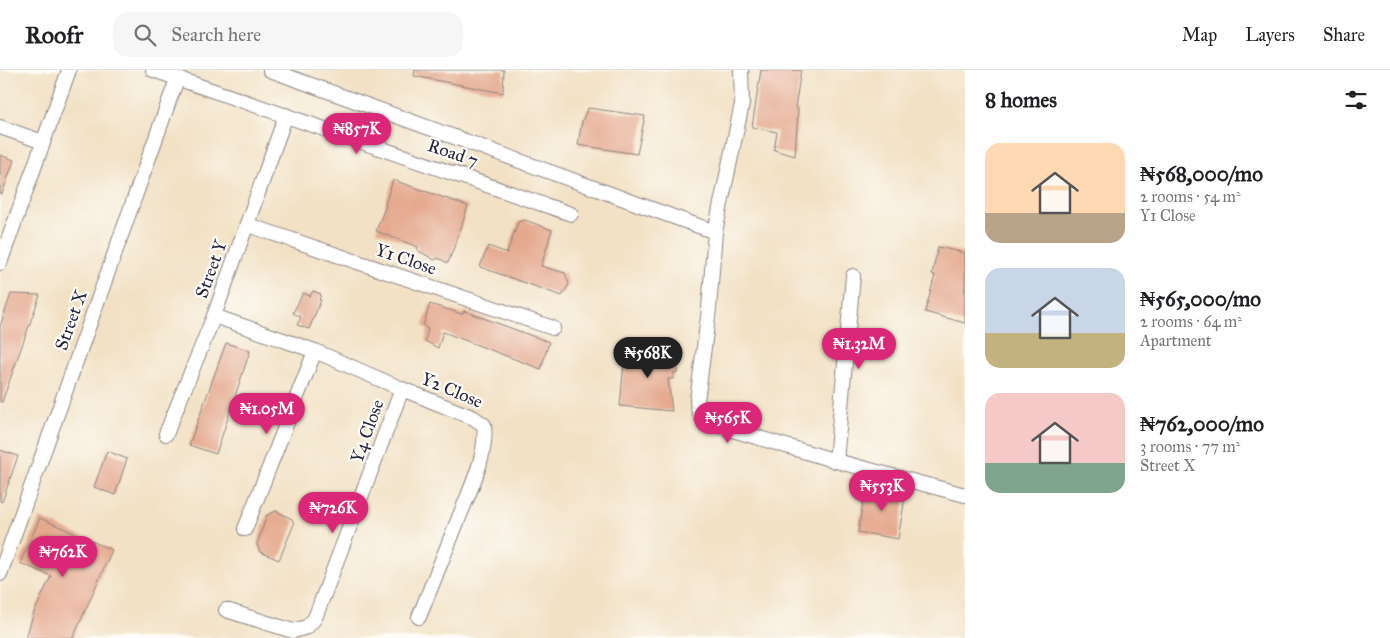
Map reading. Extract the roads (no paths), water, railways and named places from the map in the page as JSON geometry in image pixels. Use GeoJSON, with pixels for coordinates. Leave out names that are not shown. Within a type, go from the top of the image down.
{"type":"FeatureCollection","features":[{"type":"Feature","properties":{"kind":"street"},"geometry":{"type":"LineString","coordinates":[[0,264],[3,243],[69,70]]}},
{"type":"Feature","properties":{"kind":"street","name":"Road 7"},"geometry":{"type":"LineString","coordinates":[[153,70],[571,214]]}},
{"type":"Feature","properties":{"kind":"street"},"geometry":{"type":"LineString","coordinates":[[270,70],[715,232]]}},
{"type":"Feature","properties":{"kind":"street"},"geometry":{"type":"LineString","coordinates":[[741,70],[742,104],[715,232],[709,309],[697,401],[698,412],[702,420],[836,461],[965,495]]}},
{"type":"Feature","properties":{"kind":"street","name":"Street X"},"geometry":{"type":"LineString","coordinates":[[0,574],[177,79]]}},
{"type":"Feature","properties":{"kind":"street","name":"Street Y"},"geometry":{"type":"LineString","coordinates":[[166,434],[214,316],[286,115]]}},
{"type":"Feature","properties":{"kind":"street"},"geometry":{"type":"LineString","coordinates":[[0,127],[43,142]]}},
{"type":"Feature","properties":{"kind":"street","name":"Y1 Close"},"geometry":{"type":"LineString","coordinates":[[248,225],[553,328]]}},
{"type":"Feature","properties":{"kind":"street"},"geometry":{"type":"LineString","coordinates":[[836,461],[853,276]]}},
{"type":"Feature","properties":{"kind":"street","name":"Y2 Close"},"geometry":{"type":"LineString","coordinates":[[214,316],[315,352],[474,418],[484,425],[486,434],[484,447],[474,478],[419,617]]}},
{"type":"Feature","properties":{"kind":"street"},"geometry":{"type":"LineString","coordinates":[[245,529],[315,352]]}},
{"type":"Feature","properties":{"kind":"street","name":"Y4 Close"},"geometry":{"type":"LineString","coordinates":[[226,610],[293,631],[307,627],[315,618],[402,389]]}}]}
